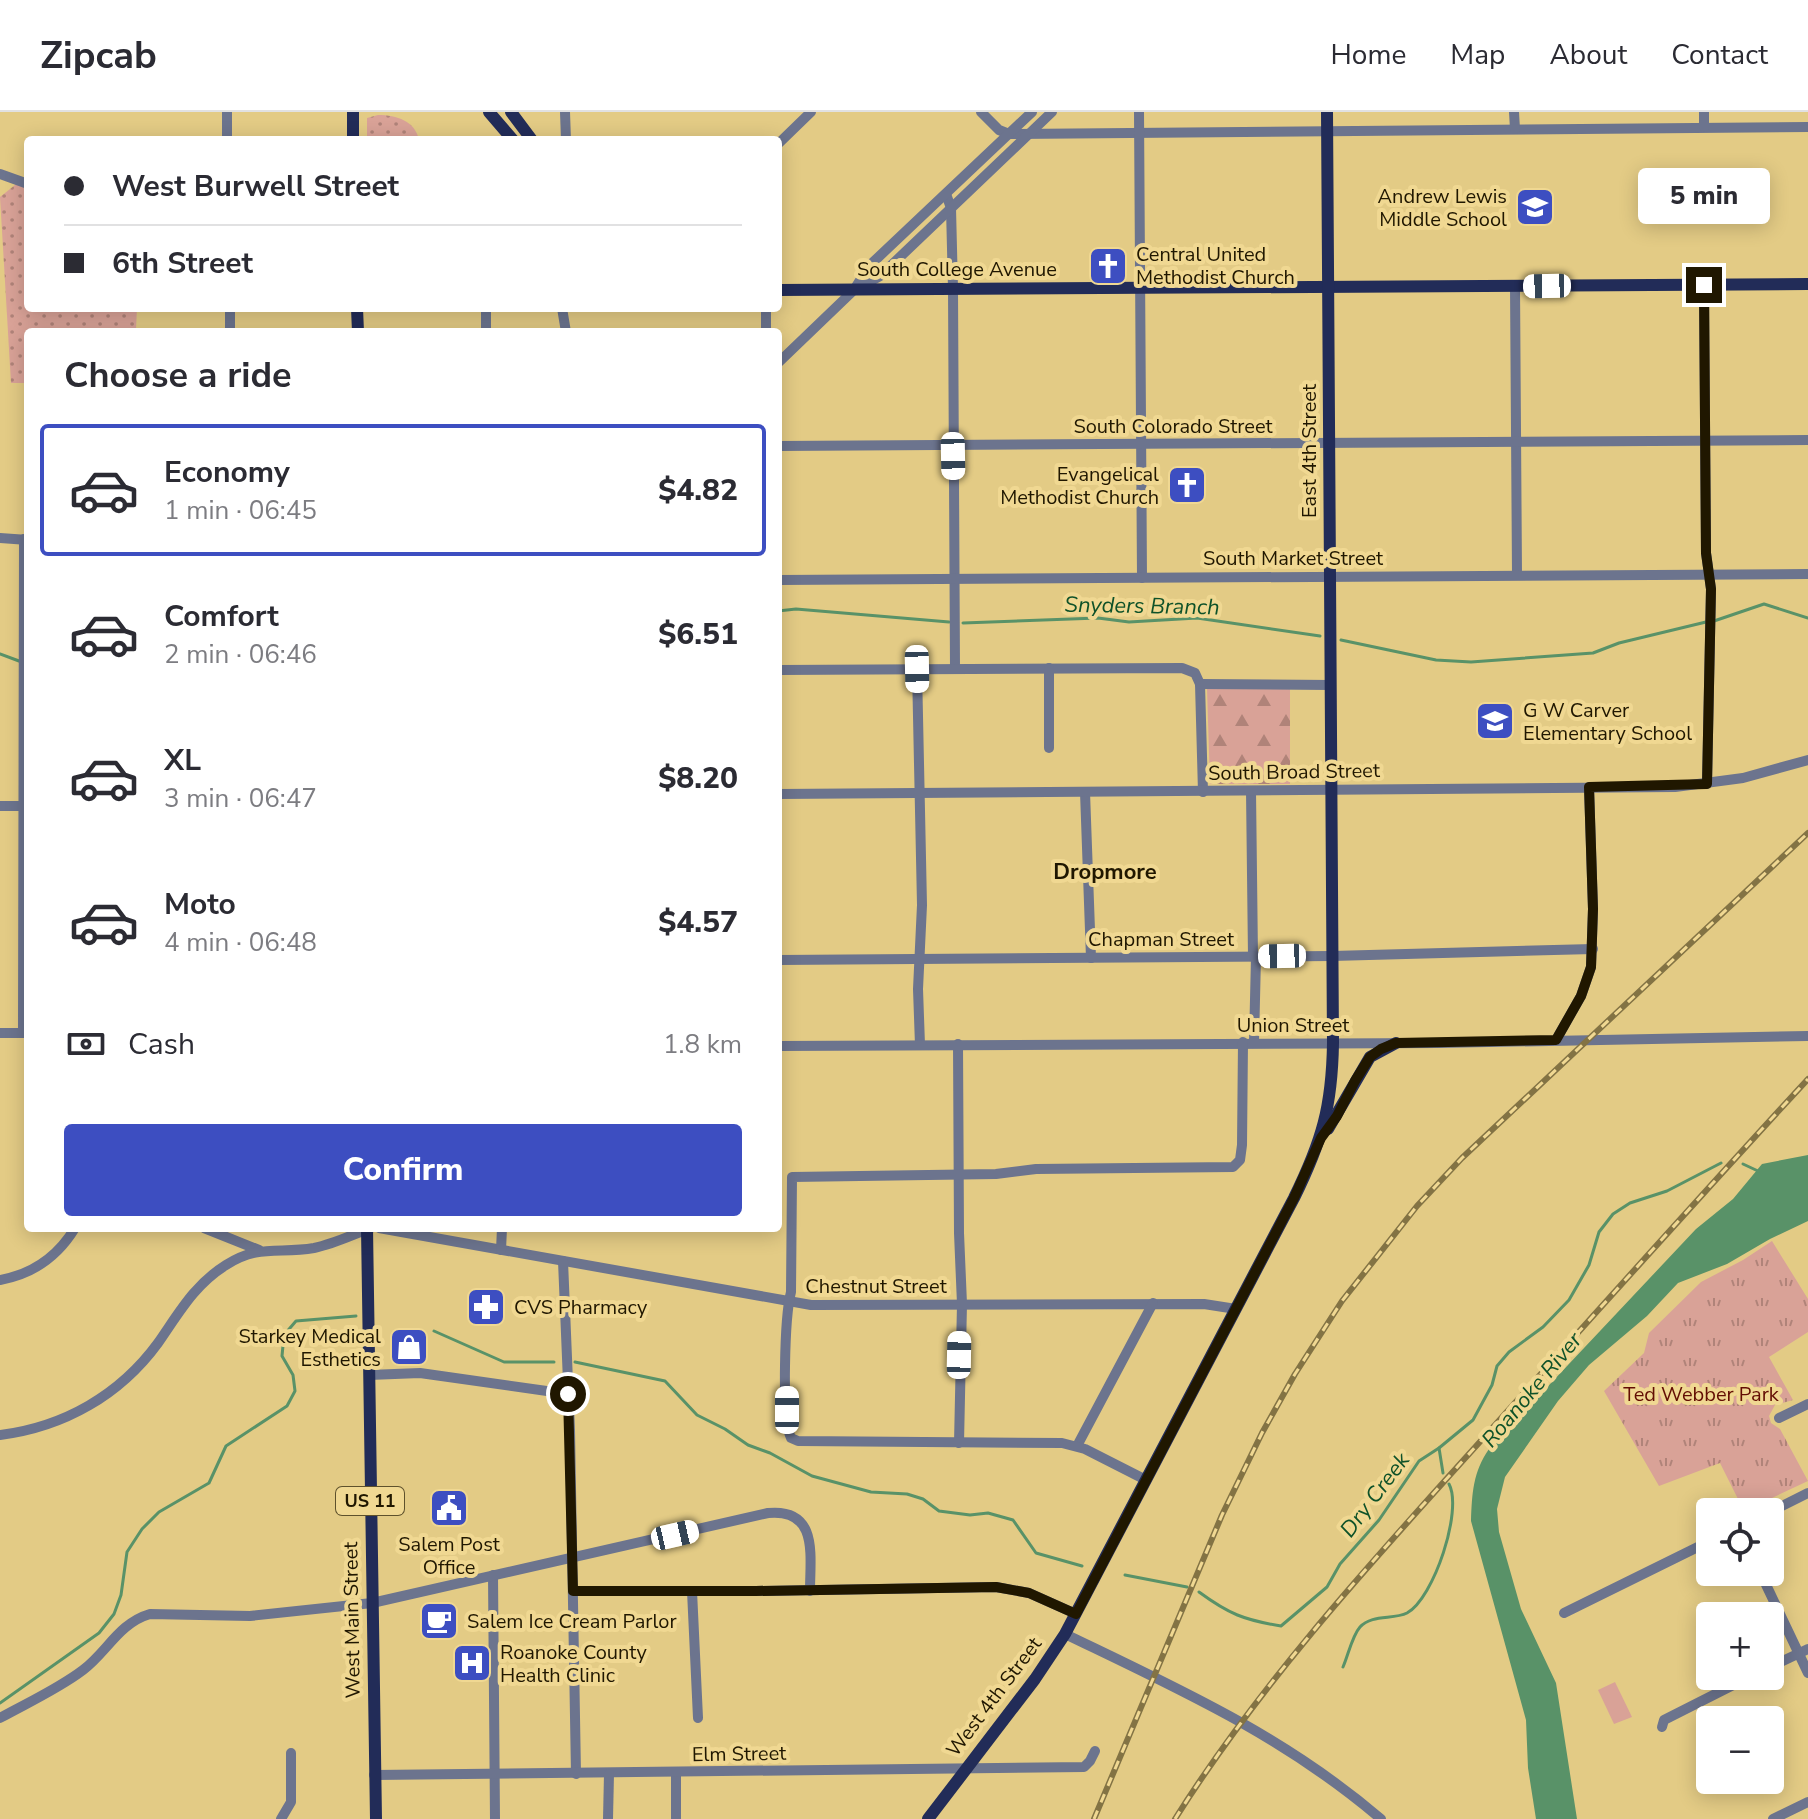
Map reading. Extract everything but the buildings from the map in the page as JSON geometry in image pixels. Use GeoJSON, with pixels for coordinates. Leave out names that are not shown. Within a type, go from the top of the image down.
{"type":"FeatureCollection","features":[{"type":"Feature","properties":{"kind":"main road"},"geometry":{"type":"LineString","coordinates":[[353,112],[353,136]]}},
{"type":"Feature","properties":{"kind":"main road"},"geometry":{"type":"LineString","coordinates":[[489,112],[504,136]]}},
{"type":"Feature","properties":{"kind":"main road"},"geometry":{"type":"LineString","coordinates":[[511,112],[529,136]]}},
{"type":"Feature","properties":{"kind":"main road","name":"East 4th Street"},"geometry":{"type":"LineString","coordinates":[[1327,112],[1331,789]]}},
{"type":"Feature","properties":{"kind":"main road","name":"South College Avenue"},"geometry":{"type":"LineString","coordinates":[[782,290],[1808,284]]}},
{"type":"Feature","properties":{"kind":"main road","name":"West 4th Street"},"geometry":{"type":"LineString","coordinates":[[932,1817],[1065,1634],[1294,1198],[1321,1138],[1330,1101],[1333,1043],[1331,789]]}},
{"type":"Feature","properties":{"kind":"main road"},"geometry":{"type":"LineString","coordinates":[[1321,1138],[1370,1057],[1396,1043]]}},
{"type":"Feature","properties":{"kind":"main road","name":"West Main Street"},"geometry":{"type":"LineString","coordinates":[[372,1232],[369,1375],[376,1819]]}},
{"type":"Feature","properties":{"kind":"street"},"geometry":{"type":"LineString","coordinates":[[227,112],[227,136]]}},
{"type":"Feature","properties":{"kind":"street"},"geometry":{"type":"LineString","coordinates":[[565,112],[565,136]]}},
{"type":"Feature","properties":{"kind":"street"},"geometry":{"type":"LineString","coordinates":[[782,140],[811,112]]}},
{"type":"Feature","properties":{"kind":"street"},"geometry":{"type":"LineString","coordinates":[[981,112],[999,130],[1009,134],[1808,127]]}},
{"type":"Feature","properties":{"kind":"street"},"geometry":{"type":"LineString","coordinates":[[782,359],[854,290],[869,266],[1032,112]]}},
{"type":"Feature","properties":{"kind":"street"},"geometry":{"type":"LineString","coordinates":[[854,290],[880,276],[1052,112]]}},
{"type":"Feature","properties":{"kind":"street"},"geometry":{"type":"LineString","coordinates":[[1139,112],[1142,578]]}},
{"type":"Feature","properties":{"kind":"street"},"geometry":{"type":"LineString","coordinates":[[1514,112],[1515,129]]}},
{"type":"Feature","properties":{"kind":"street"},"geometry":{"type":"LineString","coordinates":[[1704,112],[1704,127]]}},
{"type":"Feature","properties":{"kind":"street"},"geometry":{"type":"LineString","coordinates":[[0,174],[24,183]]}},
{"type":"Feature","properties":{"kind":"street"},"geometry":{"type":"LineString","coordinates":[[946,194],[951,208],[953,289],[955,668]]}},
{"type":"Feature","properties":{"kind":"street"},"geometry":{"type":"LineString","coordinates":[[1704,285],[1706,553],[1710,574],[1707,784]]}},
{"type":"Feature","properties":{"kind":"street"},"geometry":{"type":"LineString","coordinates":[[1515,286],[1517,574]]}},
{"type":"Feature","properties":{"kind":"street","name":"South Colorado Street"},"geometry":{"type":"LineString","coordinates":[[782,446],[1808,440]]}},
{"type":"Feature","properties":{"kind":"street"},"geometry":{"type":"LineString","coordinates":[[0,538],[24,540]]}},
{"type":"Feature","properties":{"kind":"street","name":"South Market Street"},"geometry":{"type":"LineString","coordinates":[[782,580],[1808,574]]}},
{"type":"Feature","properties":{"kind":"street"},"geometry":{"type":"LineString","coordinates":[[782,670],[1170,667],[1192,671],[1200,684],[1203,792]]}},
{"type":"Feature","properties":{"kind":"street"},"geometry":{"type":"LineString","coordinates":[[1049,668],[1049,748]]}},
{"type":"Feature","properties":{"kind":"street"},"geometry":{"type":"LineString","coordinates":[[917,669],[922,890],[918,989],[920,1045]]}},
{"type":"Feature","properties":{"kind":"street"},"geometry":{"type":"LineString","coordinates":[[1200,684],[1331,685]]}},
{"type":"Feature","properties":{"kind":"street","name":"South Broad Street"},"geometry":{"type":"LineString","coordinates":[[782,794],[1203,792],[1707,784],[1808,760]]}},
{"type":"Feature","properties":{"kind":"street"},"geometry":{"type":"LineString","coordinates":[[1556,1040],[1587,980],[1593,949],[1589,787]]}},
{"type":"Feature","properties":{"kind":"street"},"geometry":{"type":"LineString","coordinates":[[1146,1480],[1077,1446],[1048,1442],[794,1440],[787,1426],[786,1373],[791,1292],[792,1177],[996,1174],[1036,1169],[1230,1167],[1240,1160],[1255,957],[1251,791]]}},
{"type":"Feature","properties":{"kind":"street"},"geometry":{"type":"LineString","coordinates":[[1085,792],[1091,958]]}},
{"type":"Feature","properties":{"kind":"street"},"geometry":{"type":"LineString","coordinates":[[0,806],[24,806]]}},
{"type":"Feature","properties":{"kind":"street","name":"Chapman Street"},"geometry":{"type":"LineString","coordinates":[[782,960],[1332,956],[1593,949]]}},
{"type":"Feature","properties":{"kind":"street"},"geometry":{"type":"LineString","coordinates":[[0,1033],[24,1033]]}},
{"type":"Feature","properties":{"kind":"street","name":"Union Street"},"geometry":{"type":"LineString","coordinates":[[782,1046],[1396,1043],[1808,1036]]}},
{"type":"Feature","properties":{"kind":"street"},"geometry":{"type":"LineString","coordinates":[[958,1044],[962,1304],[959,1443]]}},
{"type":"Feature","properties":{"kind":"street"},"geometry":{"type":"LineString","coordinates":[[0,1280],[21,1274],[47,1260],[72,1232]]}},
{"type":"Feature","properties":{"kind":"street"},"geometry":{"type":"LineString","coordinates":[[214,1232],[259,1250]]}},
{"type":"Feature","properties":{"kind":"street"},"geometry":{"type":"LineString","coordinates":[[0,1435],[51,1425],[94,1403],[115,1388],[146,1358],[178,1310],[201,1284],[226,1265],[259,1250],[313,1248],[362,1232]]}},
{"type":"Feature","properties":{"kind":"street","name":"Chestnut Street"},"geometry":{"type":"LineString","coordinates":[[395,1232],[788,1303],[1153,1303],[1204,1304],[1236,1309]]}},
{"type":"Feature","properties":{"kind":"street"},"geometry":{"type":"LineString","coordinates":[[501,1250],[502,1232]]}},
{"type":"Feature","properties":{"kind":"street"},"geometry":{"type":"LineString","coordinates":[[563,1261],[576,1774]]}},
{"type":"Feature","properties":{"kind":"street"},"geometry":{"type":"LineString","coordinates":[[1077,1446],[1153,1303]]}},
{"type":"Feature","properties":{"kind":"street"},"geometry":{"type":"LineString","coordinates":[[369,1375],[420,1373],[568,1394]]}},
{"type":"Feature","properties":{"kind":"street"},"geometry":{"type":"LineString","coordinates":[[1779,1418],[1808,1404]]}},
{"type":"Feature","properties":{"kind":"street"},"geometry":{"type":"LineString","coordinates":[[1784,1505],[1808,1493]]}},
{"type":"Feature","properties":{"kind":"street"},"geometry":{"type":"LineString","coordinates":[[0,1718],[82,1671],[122,1630],[141,1617],[159,1613],[250,1616],[372,1603],[768,1513],[793,1516],[805,1525],[810,1550],[810,1591]]}},
{"type":"Feature","properties":{"kind":"street"},"geometry":{"type":"LineString","coordinates":[[1564,1613],[1696,1548]]}},
{"type":"Feature","properties":{"kind":"street"},"geometry":{"type":"LineString","coordinates":[[493,1575],[495,1819]]}},
{"type":"Feature","properties":{"kind":"street"},"geometry":{"type":"LineString","coordinates":[[1768,1586],[1803,1651],[1808,1673]]}},
{"type":"Feature","properties":{"kind":"street"},"geometry":{"type":"LineString","coordinates":[[573,1591],[996,1587],[1029,1593],[1076,1614]]}},
{"type":"Feature","properties":{"kind":"street"},"geometry":{"type":"LineString","coordinates":[[692,1591],[698,1718]]}},
{"type":"Feature","properties":{"kind":"street"},"geometry":{"type":"LineString","coordinates":[[1065,1634],[1259,1731],[1316,1767],[1381,1819]]}},
{"type":"Feature","properties":{"kind":"street"},"geometry":{"type":"LineString","coordinates":[[1784,1660],[1803,1651]]}},
{"type":"Feature","properties":{"kind":"street"},"geometry":{"type":"LineString","coordinates":[[1662,1727],[1664,1720],[1723,1690]]}},
{"type":"Feature","properties":{"kind":"street","name":"Elm Street"},"geometry":{"type":"LineString","coordinates":[[374,1775],[1084,1767],[1095,1751]]}},
{"type":"Feature","properties":{"kind":"street"},"geometry":{"type":"LineString","coordinates":[[281,1819],[291,1802],[291,1753]]}},
{"type":"Feature","properties":{"kind":"street"},"geometry":{"type":"LineString","coordinates":[[676,1773],[676,1819]]}},
{"type":"Feature","properties":{"kind":"street"},"geometry":{"type":"LineString","coordinates":[[608,1819],[609,1774]]}},
{"type":"Feature","properties":{"kind":"street"},"geometry":{"type":"LineString","coordinates":[[1773,1819],[1808,1802]]}},
{"type":"Feature","properties":{"kind":"green space"},"geometry":{"type":"Polygon","coordinates":[[[378,115],[404,120],[418,136],[367,136],[367,118],[378,115]]]}},
{"type":"Feature","properties":{"kind":"green space"},"geometry":{"type":"Polygon","coordinates":[[[20,181],[24,182],[24,312],[137,312],[136,328],[24,328],[24,383],[11,383],[0,197],[20,181]]]}},
{"type":"Feature","properties":{"kind":"green space"},"geometry":{"type":"Polygon","coordinates":[[[1207,689],[1290,689],[1290,784],[1210,784],[1207,689]]]}},
{"type":"Feature","properties":{"kind":"green space","name":"Ted Webber Park"},"geometry":{"type":"Polygon","coordinates":[[[1772,1241],[1808,1299],[1808,1332],[1769,1357],[1793,1400],[1775,1405],[1769,1416],[1771,1423],[1780,1429],[1808,1481],[1772,1498],[1738,1498],[1720,1463],[1659,1486],[1604,1391],[1644,1353],[1649,1333],[1701,1282],[1772,1241]]]}},
{"type":"Feature","properties":{"kind":"green space"},"geometry":{"type":"Polygon","coordinates":[[[1615,1682],[1632,1717],[1614,1724],[1598,1690],[1615,1682]]]}},
{"type":"Feature","properties":{"kind":"shaded area"},"geometry":{"type":"Polygon","coordinates":[[[1808,1155],[1808,1221],[1727,1264],[1678,1283],[1647,1316],[1589,1365],[1558,1401],[1505,1477],[1497,1509],[1499,1532],[1521,1609],[1556,1683],[1577,1819],[1536,1819],[1528,1768],[1526,1720],[1471,1521],[1473,1492],[1480,1466],[1489,1449],[1696,1229],[1733,1199],[1762,1164],[1808,1155]]]}},
{"type":"Feature","properties":{"kind":"waterway","name":"Snyders Branch"},"geometry":{"type":"LineString","coordinates":[[1714,621],[1764,604],[1808,618]]}},
{"type":"Feature","properties":{"kind":"waterway","name":"Snyders Branch"},"geometry":{"type":"LineString","coordinates":[[782,611],[796,609],[949,622]]}},
{"type":"Feature","properties":{"kind":"waterway","name":"Snyders Branch"},"geometry":{"type":"LineString","coordinates":[[963,623],[1098,618],[1129,622],[1197,618],[1320,636]]}},
{"type":"Feature","properties":{"kind":"waterway","name":"Snyders Branch"},"geometry":{"type":"LineString","coordinates":[[1341,640],[1436,660],[1471,662],[1593,653],[1619,643],[1706,622]]}},
{"type":"Feature","properties":{"kind":"waterway"},"geometry":{"type":"LineString","coordinates":[[0,654],[19,661]]}},
{"type":"Feature","properties":{"kind":"waterway","name":"Dry Creek"},"geometry":{"type":"LineString","coordinates":[[1199,1592],[1237,1615],[1281,1626],[1327,1587],[1340,1564],[1379,1520],[1419,1461],[1473,1420],[1492,1385],[1497,1366],[1569,1300],[1589,1265],[1599,1232],[1613,1214],[1630,1203],[1667,1191],[1721,1163]]}},
{"type":"Feature","properties":{"kind":"waterway","name":"Dry Creek"},"geometry":{"type":"LineString","coordinates":[[1743,1164],[1758,1171]]}},
{"type":"Feature","properties":{"kind":"waterway","name":"Dry Creek"},"geometry":{"type":"LineString","coordinates":[[0,1703],[99,1633],[114,1614],[121,1595],[127,1552],[142,1529],[159,1512],[209,1483],[226,1446],[287,1406],[295,1391],[293,1375],[282,1356],[284,1335],[296,1321],[356,1316]]}},
{"type":"Feature","properties":{"kind":"waterway","name":"Dry Creek"},"geometry":{"type":"LineString","coordinates":[[434,1331],[504,1362],[554,1362]]}},
{"type":"Feature","properties":{"kind":"waterway","name":"Dry Creek"},"geometry":{"type":"LineString","coordinates":[[575,1362],[665,1381],[697,1415],[748,1445],[812,1476],[871,1492],[907,1494],[923,1499],[939,1511],[970,1515],[988,1513],[1013,1520],[1036,1553],[1082,1566]]}},
{"type":"Feature","properties":{"kind":"waterway"},"geometry":{"type":"LineString","coordinates":[[1439,1448],[1443,1473]]}},
{"type":"Feature","properties":{"kind":"waterway"},"geometry":{"type":"LineString","coordinates":[[1343,1667],[1360,1627],[1370,1620],[1407,1613],[1427,1590],[1449,1532],[1452,1513],[1449,1484]]}},
{"type":"Feature","properties":{"kind":"waterway","name":"Dry Creek"},"geometry":{"type":"LineString","coordinates":[[1125,1575],[1187,1587]]}},
{"type":"Feature","properties":{"kind":"railway"},"geometry":{"type":"LineString","coordinates":[[1094,1819],[1222,1515],[1295,1374],[1342,1301],[1417,1206],[1462,1158],[1808,833]]}},
{"type":"Feature","properties":{"kind":"railway"},"geometry":{"type":"LineString","coordinates":[[1175,1819],[1245,1717],[1363,1573],[1808,1079]]}},
{"type":"Feature","properties":{"kind":"place","name":"Andrew Lewis Middle School"},"geometry":{"type":"Point","coordinates":[1535,207]}},
{"type":"Feature","properties":{"kind":"place","name":"Central United Methodist Church"},"geometry":{"type":"Point","coordinates":[1108,266]}},
{"type":"Feature","properties":{"kind":"place","name":"Evangelical Methodist Church"},"geometry":{"type":"Point","coordinates":[1187,485]}},
{"type":"Feature","properties":{"kind":"place","name":"G W Carver Elementary School"},"geometry":{"type":"Point","coordinates":[1495,721]}},
{"type":"Feature","properties":{"kind":"place","name":"CVS Pharmacy"},"geometry":{"type":"Point","coordinates":[486,1307]}},
{"type":"Feature","properties":{"kind":"place","name":"Starkey Medical Esthetics"},"geometry":{"type":"Point","coordinates":[409,1347]}},
{"type":"Feature","properties":{"kind":"place","name":"Salem Post Office"},"geometry":{"type":"Point","coordinates":[449,1508]}},
{"type":"Feature","properties":{"kind":"place","name":"Salem Ice Cream Parlor"},"geometry":{"type":"Point","coordinates":[439,1621]}},
{"type":"Feature","properties":{"kind":"place","name":"Roanoke County Health Clinic"},"geometry":{"type":"Point","coordinates":[472,1663]}},
{"type":"Feature","properties":{"kind":"district","name":"Dropmore"},"geometry":{"type":"Point","coordinates":[1105,872]}},
{"type":"Feature","properties":{"kind":"route"},"geometry":{"type":"LineString","coordinates":[[568,1394],[573,1591],[996,1587],[1029,1593],[1076,1614],[1294,1198],[1321,1138],[1370,1057],[1396,1043],[1556,1040],[1581,996],[1591,967],[1593,909],[1589,787],[1707,784],[1705,753],[1711,589],[1706,553],[1704,285]]}},
{"type":"Feature","properties":{"kind":"water label","name":"Roanoke River"},"geometry":{"type":"Point","coordinates":[1532,1390]}}]}
